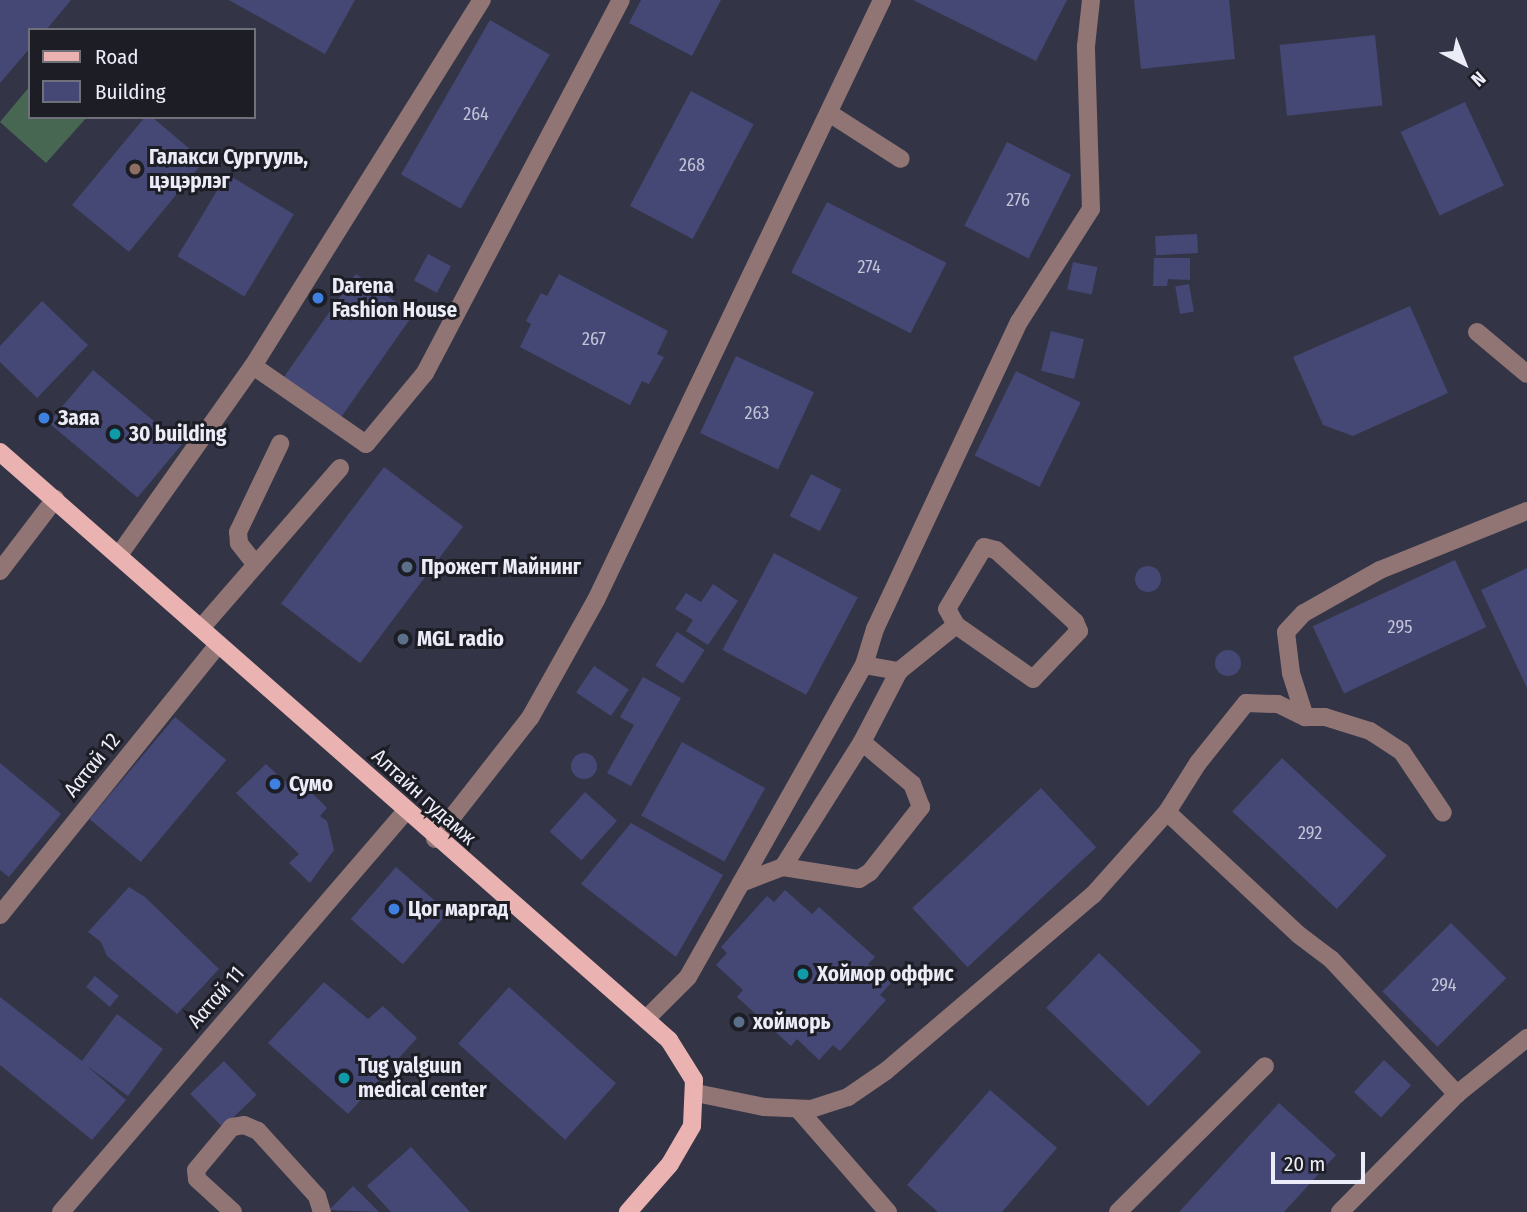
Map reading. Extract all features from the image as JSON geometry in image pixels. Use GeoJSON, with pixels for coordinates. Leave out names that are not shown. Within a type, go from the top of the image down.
{"type":"FeatureCollection","features":[{"type":"Feature","properties":{"kind":"main road","name":"Алтайн гудамж"},"geometry":{"type":"LineString","coordinates":[[0,452],[219,644],[405,813],[646,1019],[683,1058],[696,1093]]}},
{"type":"Feature","properties":{"kind":"main road"},"geometry":{"type":"LineString","coordinates":[[628,1212],[686,1140],[696,1093]]}},
{"type":"Feature","properties":{"kind":"street"},"geometry":{"type":"LineString","coordinates":[[119,555],[253,366],[482,0]]}},
{"type":"Feature","properties":{"kind":"street"},"geometry":{"type":"LineString","coordinates":[[253,366],[366,443],[425,373],[621,0]]}},
{"type":"Feature","properties":{"kind":"street"},"geometry":{"type":"LineString","coordinates":[[435,839],[530,718],[568,653],[830,113],[882,0]]}},
{"type":"Feature","properties":{"kind":"street"},"geometry":{"type":"LineString","coordinates":[[646,1019],[688,977],[864,665],[875,629],[1019,323],[1091,209],[1086,46],[1091,0]]}},
{"type":"Feature","properties":{"kind":"street"},"geometry":{"type":"LineString","coordinates":[[830,113],[901,159]]}},
{"type":"Feature","properties":{"kind":"street"},"geometry":{"type":"LineString","coordinates":[[1477,332],[1527,374]]}},
{"type":"Feature","properties":{"kind":"street"},"geometry":{"type":"LineString","coordinates":[[256,565],[239,543],[239,532],[280,444]]}},
{"type":"Feature","properties":{"kind":"street"},"geometry":{"type":"LineString","coordinates":[[201,628],[340,468]]}},
{"type":"Feature","properties":{"kind":"street"},"geometry":{"type":"LineString","coordinates":[[0,571],[55,499]]}},
{"type":"Feature","properties":{"kind":"street"},"geometry":{"type":"LineString","coordinates":[[1305,717],[1291,673],[1286,632],[1304,613],[1380,570],[1527,511]]}},
{"type":"Feature","properties":{"kind":"street"},"geometry":{"type":"LineString","coordinates":[[984,547],[996,550],[1076,622],[1079,631],[1033,679],[956,625],[947,609],[948,601],[984,547]]}},
{"type":"Feature","properties":{"kind":"street"},"geometry":{"type":"LineString","coordinates":[[783,867],[862,742],[899,671],[956,625]]}},
{"type":"Feature","properties":{"kind":"street","name":"Ααταй 12"},"geometry":{"type":"LineString","coordinates":[[0,915],[219,644]]}},
{"type":"Feature","properties":{"kind":"street"},"geometry":{"type":"LineString","coordinates":[[864,665],[899,671]]}},
{"type":"Feature","properties":{"kind":"street"},"geometry":{"type":"LineString","coordinates":[[696,1093],[798,1109],[848,1097],[886,1072],[1093,895],[1167,812],[1246,704],[1278,704],[1305,717],[1325,717],[1370,731],[1402,752],[1443,813]]}},
{"type":"Feature","properties":{"kind":"street"},"geometry":{"type":"LineString","coordinates":[[741,883],[783,867],[859,879],[870,872],[921,807],[912,784],[862,742]]}},
{"type":"Feature","properties":{"kind":"street"},"geometry":{"type":"LineString","coordinates":[[1167,812],[1298,935],[1331,959],[1457,1094]]}},
{"type":"Feature","properties":{"kind":"street","name":"Ααταй 11"},"geometry":{"type":"LineString","coordinates":[[61,1212],[405,813]]}},
{"type":"Feature","properties":{"kind":"street"},"geometry":{"type":"LineString","coordinates":[[1340,1212],[1457,1094],[1527,1038]]}},
{"type":"Feature","properties":{"kind":"street"},"geometry":{"type":"LineString","coordinates":[[1118,1212],[1265,1066]]}},
{"type":"Feature","properties":{"kind":"street"},"geometry":{"type":"LineString","coordinates":[[798,1109],[888,1212]]}},
{"type":"Feature","properties":{"kind":"street"},"geometry":{"type":"LineString","coordinates":[[233,1212],[197,1179],[195,1170],[232,1127],[243,1125],[258,1131],[317,1196],[322,1212]]}},
{"type":"Feature","properties":{"kind":"green space"},"geometry":{"type":"Polygon","coordinates":[[[28,88],[28,119],[85,119],[46,163],[0,122],[28,88]]]}},
{"type":"Feature","properties":{"kind":"building"},"geometry":{"type":"Polygon","coordinates":[[[0,0],[71,0],[48,28],[28,28],[28,50],[0,83],[0,0]]]}},
{"type":"Feature","properties":{"kind":"building"},"geometry":{"type":"Polygon","coordinates":[[[229,0],[355,0],[325,54],[229,0]]]}},
{"type":"Feature","properties":{"kind":"building"},"geometry":{"type":"Polygon","coordinates":[[[641,0],[721,0],[692,56],[629,23],[641,0]]]}},
{"type":"Feature","properties":{"kind":"building"},"geometry":{"type":"Polygon","coordinates":[[[913,0],[1067,0],[1036,61],[913,0]]]}},
{"type":"Feature","properties":{"kind":"building"},"geometry":{"type":"Polygon","coordinates":[[[1134,0],[1229,0],[1235,59],[1141,69],[1134,0]]]}},
{"type":"Feature","properties":{"kind":"building"},"geometry":{"type":"Polygon","coordinates":[[[490,20],[550,54],[461,209],[401,174],[490,20]]]}},
{"type":"Feature","properties":{"kind":"building"},"geometry":{"type":"Polygon","coordinates":[[[1375,35],[1382,106],[1287,116],[1280,45],[1375,35]]]}},
{"type":"Feature","properties":{"kind":"building"},"geometry":{"type":"Polygon","coordinates":[[[691,91],[754,124],[693,239],[630,206],[691,91]]]}},
{"type":"Feature","properties":{"kind":"building"},"geometry":{"type":"Polygon","coordinates":[[[1465,102],[1504,185],[1440,215],[1401,132],[1465,102]]]}},
{"type":"Feature","properties":{"kind":"building"},"geometry":{"type":"Polygon","coordinates":[[[143,119],[154,119],[204,161],[129,252],[72,205],[143,119]]]}},
{"type":"Feature","properties":{"kind":"building"},"geometry":{"type":"Polygon","coordinates":[[[1007,142],[1071,175],[1028,258],[964,226],[1007,142]]]}},
{"type":"Feature","properties":{"kind":"building"},"geometry":{"type":"Polygon","coordinates":[[[227,174],[294,214],[244,296],[178,256],[227,174]]]}},
{"type":"Feature","properties":{"kind":"building"},"geometry":{"type":"Polygon","coordinates":[[[827,202],[946,263],[911,333],[791,272],[827,202]]]}},
{"type":"Feature","properties":{"kind":"building"},"geometry":{"type":"Polygon","coordinates":[[[1197,234],[1198,253],[1156,255],[1155,236],[1197,234]]]}},
{"type":"Feature","properties":{"kind":"building"},"geometry":{"type":"Polygon","coordinates":[[[428,254],[451,266],[437,293],[414,280],[428,254]]]}},
{"type":"Feature","properties":{"kind":"building"},"geometry":{"type":"Polygon","coordinates":[[[1154,258],[1190,258],[1190,280],[1168,279],[1167,286],[1153,286],[1154,258]]]}},
{"type":"Feature","properties":{"kind":"building"},"geometry":{"type":"Polygon","coordinates":[[[1073,262],[1097,267],[1092,295],[1067,289],[1073,262]]]}},
{"type":"Feature","properties":{"kind":"building"},"geometry":{"type":"Polygon","coordinates":[[[356,274],[413,314],[341,417],[284,377],[356,274]]]}},
{"type":"Feature","properties":{"kind":"building"},"geometry":{"type":"Polygon","coordinates":[[[559,274],[668,331],[657,354],[664,357],[649,384],[642,381],[630,405],[520,347],[531,324],[526,321],[541,293],[547,296],[559,274]]]}},
{"type":"Feature","properties":{"kind":"building"},"geometry":{"type":"Polygon","coordinates":[[[1189,284],[1194,312],[1180,314],[1175,286],[1189,284]]]}},
{"type":"Feature","properties":{"kind":"building"},"geometry":{"type":"Polygon","coordinates":[[[42,301],[88,345],[37,398],[0,362],[0,346],[42,301]]]}},
{"type":"Feature","properties":{"kind":"building"},"geometry":{"type":"Polygon","coordinates":[[[1410,306],[1448,393],[1353,436],[1323,425],[1293,357],[1410,306]]]}},
{"type":"Feature","properties":{"kind":"building"},"geometry":{"type":"Polygon","coordinates":[[[1051,331],[1084,339],[1074,379],[1041,371],[1051,331]]]}},
{"type":"Feature","properties":{"kind":"building"},"geometry":{"type":"Polygon","coordinates":[[[736,356],[814,392],[778,469],[700,433],[736,356]]]}},
{"type":"Feature","properties":{"kind":"building","name":"30 building"},"geometry":{"type":"Polygon","coordinates":[[[93,370],[182,445],[138,497],[49,423],[93,370]]]}},
{"type":"Feature","properties":{"kind":"building"},"geometry":{"type":"Polygon","coordinates":[[[1016,371],[1081,403],[1040,487],[975,455],[1016,371]]]}},
{"type":"Feature","properties":{"kind":"building"},"geometry":{"type":"Polygon","coordinates":[[[384,467],[463,527],[360,663],[281,604],[384,467]]]}},
{"type":"Feature","properties":{"kind":"building"},"geometry":{"type":"Polygon","coordinates":[[[811,474],[841,489],[820,531],[790,516],[811,474]]]}},
{"type":"Feature","properties":{"kind":"building"},"geometry":{"type":"Polygon","coordinates":[[[774,553],[858,598],[806,695],[722,650],[774,553]]]}},
{"type":"Feature","properties":{"kind":"building"},"geometry":{"type":"Polygon","coordinates":[[[1455,560],[1486,627],[1344,693],[1313,626],[1455,560]]]}},
{"type":"Feature","properties":{"kind":"building"},"geometry":{"type":"Polygon","coordinates":[[[1148,566],[1157,570],[1161,579],[1157,588],[1148,592],[1139,588],[1135,579],[1139,570],[1148,566]]]}},
{"type":"Feature","properties":{"kind":"building"},"geometry":{"type":"Polygon","coordinates":[[[1527,568],[1527,688],[1481,590],[1527,568]]]}},
{"type":"Feature","properties":{"kind":"building"},"geometry":{"type":"Polygon","coordinates":[[[713,584],[738,601],[708,645],[686,631],[693,620],[675,609],[686,593],[701,602],[713,584]]]}},
{"type":"Feature","properties":{"kind":"building"},"geometry":{"type":"Polygon","coordinates":[[[677,632],[705,650],[683,684],[655,666],[677,632]]]}},
{"type":"Feature","properties":{"kind":"building"},"geometry":{"type":"Polygon","coordinates":[[[1228,650],[1237,654],[1241,663],[1237,672],[1228,676],[1219,672],[1215,663],[1219,654],[1228,650]]]}},
{"type":"Feature","properties":{"kind":"building"},"geometry":{"type":"Polygon","coordinates":[[[594,666],[629,689],[611,716],[576,693],[594,666]]]}},
{"type":"Feature","properties":{"kind":"building"},"geometry":{"type":"Polygon","coordinates":[[[643,677],[681,698],[631,786],[607,773],[634,725],[620,717],[643,677]]]}},
{"type":"Feature","properties":{"kind":"building"},"geometry":{"type":"Polygon","coordinates":[[[175,717],[226,760],[141,862],[90,819],[175,717]]]}},
{"type":"Feature","properties":{"kind":"building"},"geometry":{"type":"Polygon","coordinates":[[[682,742],[765,788],[724,862],[641,815],[682,742]]]}},
{"type":"Feature","properties":{"kind":"building"},"geometry":{"type":"Polygon","coordinates":[[[584,753],[593,757],[597,766],[593,775],[584,779],[575,775],[571,766],[575,757],[584,753]]]}},
{"type":"Feature","properties":{"kind":"building"},"geometry":{"type":"Polygon","coordinates":[[[1282,758],[1387,856],[1337,909],[1232,811],[1282,758]]]}},
{"type":"Feature","properties":{"kind":"building"},"geometry":{"type":"Polygon","coordinates":[[[0,763],[61,814],[9,877],[0,870],[0,763]]]}},
{"type":"Feature","properties":{"kind":"building"},"geometry":{"type":"Polygon","coordinates":[[[266,764],[297,793],[305,786],[327,808],[320,816],[327,821],[334,850],[310,883],[289,863],[299,854],[236,793],[266,764]]]}},
{"type":"Feature","properties":{"kind":"building"},"geometry":{"type":"Polygon","coordinates":[[[1041,788],[1096,847],[968,967],[912,908],[1041,788]]]}},
{"type":"Feature","properties":{"kind":"building"},"geometry":{"type":"Polygon","coordinates":[[[585,792],[617,821],[581,860],[550,831],[585,792]]]}},
{"type":"Feature","properties":{"kind":"building"},"geometry":{"type":"Polygon","coordinates":[[[631,823],[723,875],[676,957],[581,884],[631,823]]]}},
{"type":"Feature","properties":{"kind":"building"},"geometry":{"type":"Polygon","coordinates":[[[396,867],[448,912],[403,964],[351,919],[396,867]]]}},
{"type":"Feature","properties":{"kind":"building"},"geometry":{"type":"Polygon","coordinates":[[[129,887],[145,897],[219,969],[177,1014],[107,956],[101,942],[88,932],[129,887]]]}},
{"type":"Feature","properties":{"kind":"building","name":"Хоймор оффис"},"geometry":{"type":"Polygon","coordinates":[[[785,890],[812,914],[819,907],[875,957],[868,964],[891,983],[880,995],[886,1000],[840,1051],[833,1045],[819,1060],[797,1039],[791,1046],[737,997],[743,990],[716,965],[727,953],[721,947],[767,896],[774,902],[785,890]]]}},
{"type":"Feature","properties":{"kind":"building"},"geometry":{"type":"Polygon","coordinates":[[[1451,923],[1506,978],[1438,1047],[1382,992],[1451,923]]]}},
{"type":"Feature","properties":{"kind":"building"},"geometry":{"type":"Polygon","coordinates":[[[1099,953],[1201,1052],[1148,1106],[1046,1008],[1099,953]]]}},
{"type":"Feature","properties":{"kind":"building"},"geometry":{"type":"Polygon","coordinates":[[[95,976],[119,996],[110,1007],[86,987],[95,976]]]}},
{"type":"Feature","properties":{"kind":"building","name":"Tug yalguun medical center"},"geometry":{"type":"Polygon","coordinates":[[[324,982],[368,1019],[383,1006],[417,1038],[348,1114],[268,1043],[324,982]]]}},
{"type":"Feature","properties":{"kind":"building"},"geometry":{"type":"Polygon","coordinates":[[[509,987],[616,1083],[565,1140],[458,1043],[509,987]]]}},
{"type":"Feature","properties":{"kind":"building"},"geometry":{"type":"Polygon","coordinates":[[[0,997],[82,1061],[117,1014],[163,1049],[128,1096],[86,1065],[126,1100],[92,1140],[0,1065],[0,997]]]}},
{"type":"Feature","properties":{"kind":"building"},"geometry":{"type":"Polygon","coordinates":[[[1384,1060],[1411,1085],[1381,1117],[1354,1092],[1384,1060]]]}},
{"type":"Feature","properties":{"kind":"building"},"geometry":{"type":"Polygon","coordinates":[[[224,1061],[257,1095],[223,1127],[190,1094],[224,1061]]]}},
{"type":"Feature","properties":{"kind":"building"},"geometry":{"type":"Polygon","coordinates":[[[990,1090],[1057,1148],[1002,1212],[938,1212],[907,1185],[990,1090]]]}},
{"type":"Feature","properties":{"kind":"building"},"geometry":{"type":"Polygon","coordinates":[[[1279,1103],[1336,1155],[1284,1212],[1179,1212],[1279,1103]]]}},
{"type":"Feature","properties":{"kind":"building"},"geometry":{"type":"Polygon","coordinates":[[[411,1147],[470,1212],[391,1212],[367,1186],[411,1147]]]}},
{"type":"Feature","properties":{"kind":"building"},"geometry":{"type":"Polygon","coordinates":[[[353,1186],[379,1212],[329,1210],[353,1186]]]}},
{"type":"Feature","properties":{"kind":"place","name":"Галакси Сургууль, цэцэрлэг"},"geometry":{"type":"Point","coordinates":[135,169]}},
{"type":"Feature","properties":{"kind":"place","name":"Darena Fashion House"},"geometry":{"type":"Point","coordinates":[318,298]}},
{"type":"Feature","properties":{"kind":"place","name":"Заяа"},"geometry":{"type":"Point","coordinates":[44,418]}},
{"type":"Feature","properties":{"kind":"place","name":"30 building"},"geometry":{"type":"Point","coordinates":[115,434]}},
{"type":"Feature","properties":{"kind":"place","name":"Прожегт Майнинг"},"geometry":{"type":"Point","coordinates":[407,567]}},
{"type":"Feature","properties":{"kind":"place","name":"MGL radio"},"geometry":{"type":"Point","coordinates":[403,639]}},
{"type":"Feature","properties":{"kind":"place","name":"Сумо"},"geometry":{"type":"Point","coordinates":[275,784]}},
{"type":"Feature","properties":{"kind":"place","name":"Цог маргад"},"geometry":{"type":"Point","coordinates":[394,909]}},
{"type":"Feature","properties":{"kind":"place","name":"Хоймор оффис"},"geometry":{"type":"Point","coordinates":[803,974]}},
{"type":"Feature","properties":{"kind":"place","name":"хойморь"},"geometry":{"type":"Point","coordinates":[739,1022]}},
{"type":"Feature","properties":{"kind":"place","name":"Tug yalguun medical center"},"geometry":{"type":"Point","coordinates":[344,1078]}}]}
